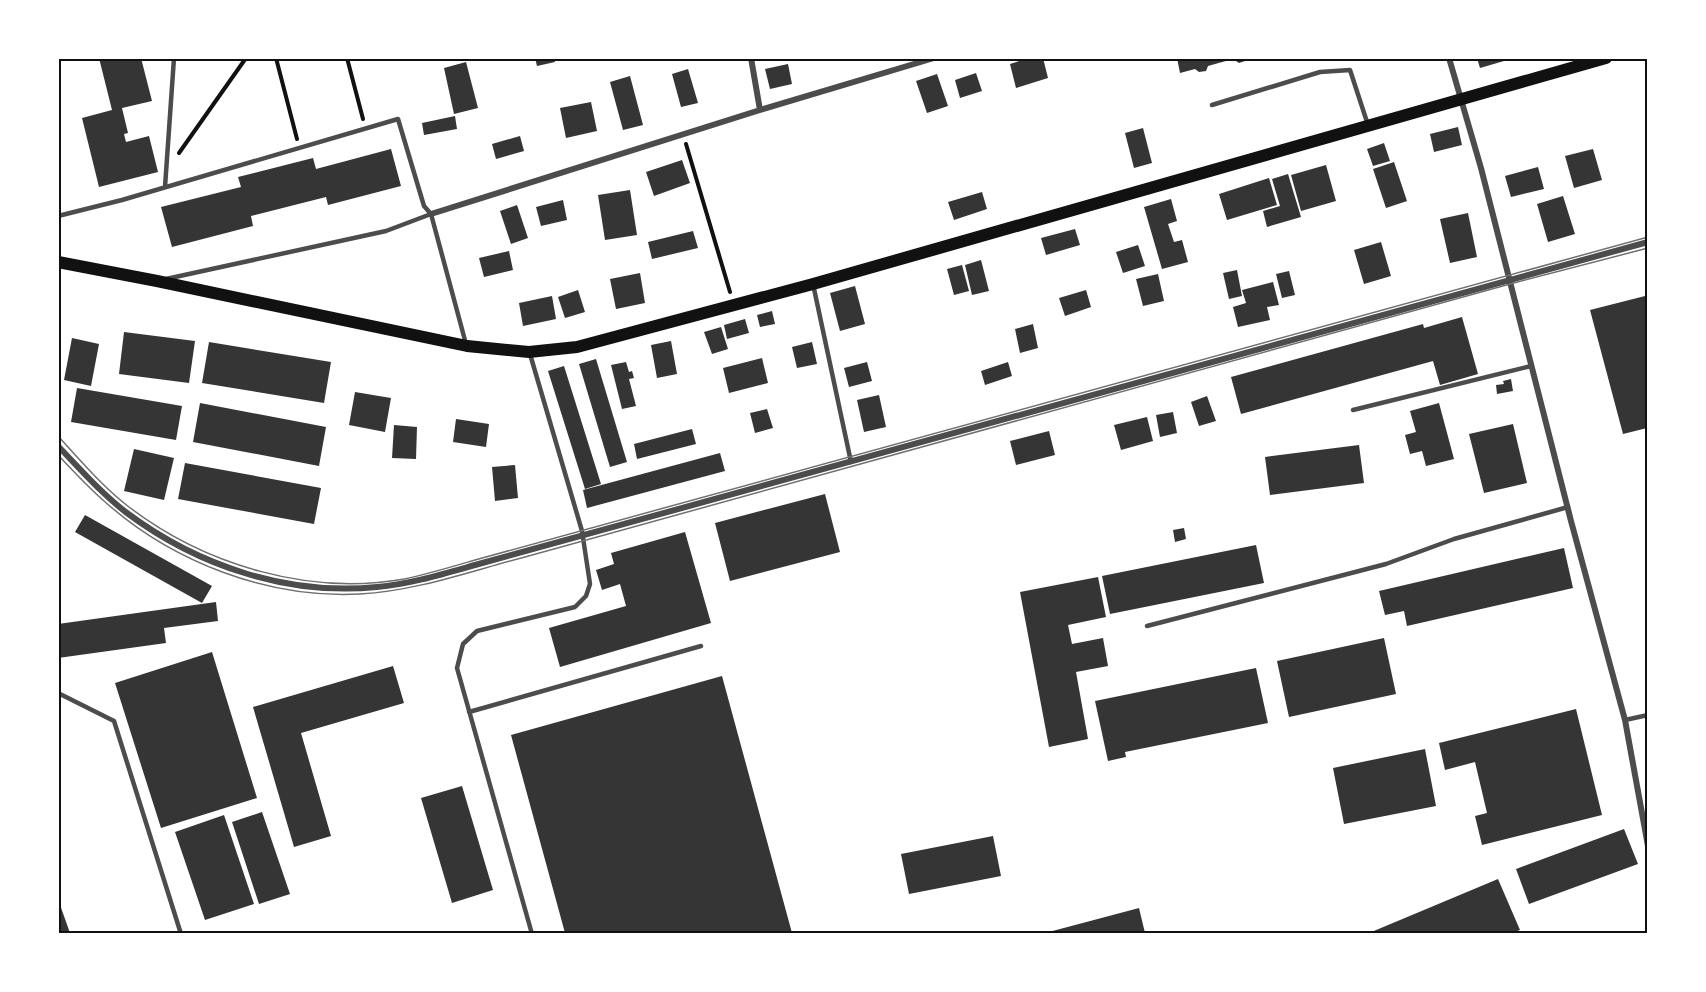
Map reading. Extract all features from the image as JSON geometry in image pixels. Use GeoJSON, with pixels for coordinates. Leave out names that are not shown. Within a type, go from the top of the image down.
{"type":"FeatureCollection","features":[{"type":"Feature","properties":{"kind":"main road"},"geometry":{"type":"LineString","coordinates":[[58,262],[467,346],[529,352],[577,347],[813,284],[1606,58]]}},
{"type":"Feature","properties":{"kind":"street"},"geometry":{"type":"LineString","coordinates":[[751,58],[760,110]]}},
{"type":"Feature","properties":{"kind":"street"},"geometry":{"type":"LineString","coordinates":[[431,214],[760,110],[934,58]]}},
{"type":"Feature","properties":{"kind":"street"},"geometry":{"type":"LineString","coordinates":[[1449,58],[1481,168],[1624,720],[1644,811],[1647,846]]}},
{"type":"Feature","properties":{"kind":"street"},"geometry":{"type":"LineString","coordinates":[[58,446],[113,501],[163,537],[224,566],[291,585],[337,589],[393,585],[852,462],[1647,242]]}},
{"type":"Feature","properties":{"kind":"lane"},"geometry":{"type":"LineString","coordinates":[[165,187],[174,58]]}},
{"type":"Feature","properties":{"kind":"lane"},"geometry":{"type":"LineString","coordinates":[[1212,105],[1320,72],[1350,70],[1368,125]]}},
{"type":"Feature","properties":{"kind":"lane"},"geometry":{"type":"LineString","coordinates":[[58,216],[398,119],[424,206],[431,214],[467,346]]}},
{"type":"Feature","properties":{"kind":"lane"},"geometry":{"type":"LineString","coordinates":[[157,281],[386,231],[431,214]]}},
{"type":"Feature","properties":{"kind":"lane"},"geometry":{"type":"LineString","coordinates":[[813,284],[852,462]]}},
{"type":"Feature","properties":{"kind":"lane"},"geometry":{"type":"LineString","coordinates":[[529,352],[583,535],[590,584],[586,596],[575,607],[477,631],[464,644],[457,668],[532,933]]}},
{"type":"Feature","properties":{"kind":"lane"},"geometry":{"type":"LineString","coordinates":[[1353,410],[1531,366]]}},
{"type":"Feature","properties":{"kind":"lane"},"geometry":{"type":"LineString","coordinates":[[1147,626],[1386,564],[1454,539],[1568,507]]}},
{"type":"Feature","properties":{"kind":"lane"},"geometry":{"type":"LineString","coordinates":[[470,712],[701,646]]}},
{"type":"Feature","properties":{"kind":"lane"},"geometry":{"type":"LineString","coordinates":[[58,693],[114,721],[182,933]]}},
{"type":"Feature","properties":{"kind":"lane"},"geometry":{"type":"LineString","coordinates":[[1624,720],[1647,714]]}},
{"type":"Feature","properties":{"kind":"path"},"geometry":{"type":"LineString","coordinates":[[166,172],[246,58]]}},
{"type":"Feature","properties":{"kind":"path"},"geometry":{"type":"LineString","coordinates":[[276,58],[299,148]]}},
{"type":"Feature","properties":{"kind":"path"},"geometry":{"type":"LineString","coordinates":[[347,58],[366,128]]}},
{"type":"Feature","properties":{"kind":"path"},"geometry":{"type":"LineString","coordinates":[[683,134],[734,305]]}},
{"type":"Feature","properties":{"kind":"building"},"geometry":{"type":"Polygon","coordinates":[[[99,58],[141,58],[152,101],[122,108],[128,133],[124,134],[126,142],[149,136],[158,172],[99,187],[82,118],[112,110],[99,58]]]}},
{"type":"Feature","properties":{"kind":"building"},"geometry":{"type":"Polygon","coordinates":[[[535,58],[554,58],[555,62],[537,66],[535,58]]]}},
{"type":"Feature","properties":{"kind":"building"},"geometry":{"type":"Polygon","coordinates":[[[1029,58],[1043,58],[1048,78],[1016,88],[1010,64],[1029,58]]]}},
{"type":"Feature","properties":{"kind":"building"},"geometry":{"type":"Polygon","coordinates":[[[1177,58],[1251,59],[1239,63],[1233,59],[1208,66],[1206,71],[1199,72],[1195,69],[1180,73],[1177,58]]]}},
{"type":"Feature","properties":{"kind":"building"},"geometry":{"type":"Polygon","coordinates":[[[1477,58],[1503,58],[1504,61],[1480,68],[1477,58]]]}},
{"type":"Feature","properties":{"kind":"building"},"geometry":{"type":"Polygon","coordinates":[[[466,62],[478,108],[454,114],[444,68],[466,62]]]}},
{"type":"Feature","properties":{"kind":"building"},"geometry":{"type":"Polygon","coordinates":[[[788,64],[792,84],[770,89],[765,69],[788,64]]]}},
{"type":"Feature","properties":{"kind":"building"},"geometry":{"type":"Polygon","coordinates":[[[688,69],[698,103],[681,107],[672,74],[688,69]]]}},
{"type":"Feature","properties":{"kind":"building"},"geometry":{"type":"Polygon","coordinates":[[[976,73],[982,91],[960,98],[955,80],[976,73]]]}},
{"type":"Feature","properties":{"kind":"building"},"geometry":{"type":"Polygon","coordinates":[[[937,74],[948,106],[927,113],[916,81],[937,74]]]}},
{"type":"Feature","properties":{"kind":"building"},"geometry":{"type":"Polygon","coordinates":[[[630,76],[643,125],[623,130],[610,82],[630,76]]]}},
{"type":"Feature","properties":{"kind":"building"},"geometry":{"type":"Polygon","coordinates":[[[591,102],[597,131],[566,138],[560,108],[591,102]]]}},
{"type":"Feature","properties":{"kind":"building"},"geometry":{"type":"Polygon","coordinates":[[[455,116],[457,129],[424,135],[422,123],[455,116]]]}},
{"type":"Feature","properties":{"kind":"building"},"geometry":{"type":"Polygon","coordinates":[[[1458,127],[1462,145],[1434,152],[1430,134],[1458,127]]]}},
{"type":"Feature","properties":{"kind":"building"},"geometry":{"type":"Polygon","coordinates":[[[1143,128],[1152,163],[1134,168],[1125,133],[1143,128]]]}},
{"type":"Feature","properties":{"kind":"building"},"geometry":{"type":"Polygon","coordinates":[[[520,136],[524,151],[496,159],[492,144],[520,136]]]}},
{"type":"Feature","properties":{"kind":"building"},"geometry":{"type":"Polygon","coordinates":[[[1384,143],[1390,161],[1373,166],[1367,149],[1384,143]]]}},
{"type":"Feature","properties":{"kind":"building"},"geometry":{"type":"Polygon","coordinates":[[[391,149],[401,186],[328,205],[326,197],[251,216],[253,226],[172,247],[161,207],[241,187],[238,177],[313,158],[316,169],[391,149]]]}},
{"type":"Feature","properties":{"kind":"building"},"geometry":{"type":"Polygon","coordinates":[[[1593,149],[1602,180],[1574,188],[1565,156],[1593,149]]]}},
{"type":"Feature","properties":{"kind":"building"},"geometry":{"type":"Polygon","coordinates":[[[682,160],[690,183],[654,196],[646,172],[682,160]]]}},
{"type":"Feature","properties":{"kind":"building"},"geometry":{"type":"Polygon","coordinates":[[[1394,162],[1407,201],[1386,208],[1373,169],[1394,162]]]}},
{"type":"Feature","properties":{"kind":"building"},"geometry":{"type":"Polygon","coordinates":[[[1326,165],[1336,201],[1301,211],[1291,175],[1326,165]]]}},
{"type":"Feature","properties":{"kind":"building"},"geometry":{"type":"Polygon","coordinates":[[[1538,167],[1544,189],[1511,197],[1505,176],[1538,167]]]}},
{"type":"Feature","properties":{"kind":"building"},"geometry":{"type":"Polygon","coordinates":[[[1288,174],[1301,217],[1267,227],[1263,211],[1280,206],[1272,179],[1288,174]]]}},
{"type":"Feature","properties":{"kind":"building"},"geometry":{"type":"Polygon","coordinates":[[[1269,178],[1277,205],[1227,220],[1219,194],[1269,178]]]}},
{"type":"Feature","properties":{"kind":"building"},"geometry":{"type":"Polygon","coordinates":[[[630,190],[637,235],[605,240],[598,195],[630,190]]]}},
{"type":"Feature","properties":{"kind":"building"},"geometry":{"type":"Polygon","coordinates":[[[982,192],[987,209],[954,220],[948,202],[982,192]]]}},
{"type":"Feature","properties":{"kind":"building"},"geometry":{"type":"Polygon","coordinates":[[[1563,196],[1575,234],[1548,242],[1537,204],[1563,196]]]}},
{"type":"Feature","properties":{"kind":"building"},"geometry":{"type":"Polygon","coordinates":[[[1171,199],[1177,221],[1168,224],[1174,242],[1182,240],[1188,262],[1162,269],[1144,207],[1171,199]]]}},
{"type":"Feature","properties":{"kind":"building"},"geometry":{"type":"Polygon","coordinates":[[[563,200],[567,220],[541,226],[536,207],[563,200]]]}},
{"type":"Feature","properties":{"kind":"building"},"geometry":{"type":"Polygon","coordinates":[[[517,205],[528,238],[511,244],[500,211],[517,205]]]}},
{"type":"Feature","properties":{"kind":"building"},"geometry":{"type":"Polygon","coordinates":[[[1468,213],[1477,257],[1450,263],[1440,219],[1468,213]]]}},
{"type":"Feature","properties":{"kind":"building"},"geometry":{"type":"Polygon","coordinates":[[[1075,229],[1080,245],[1046,255],[1041,238],[1075,229]]]}},
{"type":"Feature","properties":{"kind":"building"},"geometry":{"type":"Polygon","coordinates":[[[693,231],[698,248],[652,259],[648,242],[693,231]]]}},
{"type":"Feature","properties":{"kind":"building"},"geometry":{"type":"Polygon","coordinates":[[[1381,242],[1391,276],[1364,284],[1354,250],[1381,242]]]}},
{"type":"Feature","properties":{"kind":"building"},"geometry":{"type":"Polygon","coordinates":[[[1138,245],[1145,266],[1123,273],[1116,252],[1138,245]]]}},
{"type":"Feature","properties":{"kind":"building"},"geometry":{"type":"Polygon","coordinates":[[[509,251],[513,270],[484,277],[479,258],[509,251]]]}},
{"type":"Feature","properties":{"kind":"building"},"geometry":{"type":"Polygon","coordinates":[[[981,260],[989,291],[972,295],[965,265],[981,260]]]}},
{"type":"Feature","properties":{"kind":"building"},"geometry":{"type":"Polygon","coordinates":[[[962,265],[969,291],[954,295],[947,269],[962,265]]]}},
{"type":"Feature","properties":{"kind":"building"},"geometry":{"type":"Polygon","coordinates":[[[1237,270],[1242,296],[1229,299],[1223,273],[1237,270]]]}},
{"type":"Feature","properties":{"kind":"building"},"geometry":{"type":"Polygon","coordinates":[[[1289,271],[1295,295],[1282,298],[1276,274],[1289,271]]]}},
{"type":"Feature","properties":{"kind":"building"},"geometry":{"type":"Polygon","coordinates":[[[640,273],[645,303],[616,309],[610,279],[640,273]]]}},
{"type":"Feature","properties":{"kind":"building"},"geometry":{"type":"Polygon","coordinates":[[[1158,274],[1164,301],[1143,306],[1136,279],[1158,274]]]}},
{"type":"Feature","properties":{"kind":"building"},"geometry":{"type":"Polygon","coordinates":[[[1273,282],[1279,305],[1267,307],[1270,320],[1238,327],[1233,307],[1246,303],[1242,290],[1273,282]]]}},
{"type":"Feature","properties":{"kind":"building"},"geometry":{"type":"Polygon","coordinates":[[[855,286],[865,324],[840,331],[830,293],[855,286]]]}},
{"type":"Feature","properties":{"kind":"building"},"geometry":{"type":"Polygon","coordinates":[[[578,290],[585,312],[565,318],[558,297],[578,290]]]}},
{"type":"Feature","properties":{"kind":"building"},"geometry":{"type":"Polygon","coordinates":[[[1086,290],[1091,307],[1065,316],[1059,298],[1086,290]]]}},
{"type":"Feature","properties":{"kind":"building"},"geometry":{"type":"Polygon","coordinates":[[[552,296],[556,319],[523,326],[519,303],[552,296]]]}},
{"type":"Feature","properties":{"kind":"building"},"geometry":{"type":"Polygon","coordinates":[[[1645,296],[1647,306],[1647,428],[1623,434],[1590,310],[1645,296]]]}},
{"type":"Feature","properties":{"kind":"building"},"geometry":{"type":"Polygon","coordinates":[[[772,311],[775,324],[760,327],[757,315],[772,311]]]}},
{"type":"Feature","properties":{"kind":"building"},"geometry":{"type":"Polygon","coordinates":[[[1462,317],[1478,374],[1440,385],[1433,361],[1241,414],[1231,377],[1423,324],[1424,328],[1462,317]]]}},
{"type":"Feature","properties":{"kind":"building"},"geometry":{"type":"Polygon","coordinates":[[[745,319],[749,333],[727,339],[724,325],[745,319]]]}},
{"type":"Feature","properties":{"kind":"building"},"geometry":{"type":"Polygon","coordinates":[[[1033,324],[1038,348],[1020,353],[1015,329],[1033,324]]]}},
{"type":"Feature","properties":{"kind":"building"},"geometry":{"type":"Polygon","coordinates":[[[721,327],[728,349],[712,354],[704,332],[721,327]]]}},
{"type":"Feature","properties":{"kind":"building"},"geometry":{"type":"Polygon","coordinates":[[[124,332],[195,341],[189,383],[119,374],[124,332]]]}},
{"type":"Feature","properties":{"kind":"building"},"geometry":{"type":"Polygon","coordinates":[[[72,338],[99,344],[91,386],[64,380],[72,338]]]}},
{"type":"Feature","properties":{"kind":"building"},"geometry":{"type":"Polygon","coordinates":[[[671,341],[677,374],[657,378],[651,345],[671,341]]]}},
{"type":"Feature","properties":{"kind":"building"},"geometry":{"type":"Polygon","coordinates":[[[209,342],[331,362],[324,403],[202,383],[209,342]]]}},
{"type":"Feature","properties":{"kind":"building"},"geometry":{"type":"Polygon","coordinates":[[[812,342],[817,364],[797,368],[792,347],[812,342]]]}},
{"type":"Feature","properties":{"kind":"building"},"geometry":{"type":"Polygon","coordinates":[[[762,358],[768,383],[729,393],[723,368],[762,358]]]}},
{"type":"Feature","properties":{"kind":"building"},"geometry":{"type":"Polygon","coordinates":[[[596,359],[627,462],[610,467],[579,364],[596,359]]]}},
{"type":"Feature","properties":{"kind":"building"},"geometry":{"type":"Polygon","coordinates":[[[626,362],[634,378],[629,379],[636,406],[622,409],[611,365],[626,362]]]}},
{"type":"Feature","properties":{"kind":"building"},"geometry":{"type":"Polygon","coordinates":[[[867,362],[872,381],[849,387],[844,368],[867,362]]]}},
{"type":"Feature","properties":{"kind":"building"},"geometry":{"type":"Polygon","coordinates":[[[1008,362],[1012,376],[985,385],[981,371],[1008,362]]]}},
{"type":"Feature","properties":{"kind":"building"},"geometry":{"type":"Polygon","coordinates":[[[564,366],[601,484],[585,489],[548,371],[564,366]]]}},
{"type":"Feature","properties":{"kind":"building"},"geometry":{"type":"Polygon","coordinates":[[[1511,379],[1513,391],[1497,394],[1496,385],[1504,384],[1503,381],[1511,379]]]}},
{"type":"Feature","properties":{"kind":"building"},"geometry":{"type":"Polygon","coordinates":[[[77,388],[182,406],[176,440],[71,422],[77,388]]]}},
{"type":"Feature","properties":{"kind":"building"},"geometry":{"type":"Polygon","coordinates":[[[355,392],[391,398],[385,432],[349,425],[355,392]]]}},
{"type":"Feature","properties":{"kind":"building"},"geometry":{"type":"Polygon","coordinates":[[[879,395],[886,427],[864,432],[857,400],[879,395]]]}},
{"type":"Feature","properties":{"kind":"building"},"geometry":{"type":"Polygon","coordinates":[[[1207,396],[1216,421],[1199,426],[1191,402],[1207,396]]]}},
{"type":"Feature","properties":{"kind":"building"},"geometry":{"type":"Polygon","coordinates":[[[200,403],[326,427],[319,466],[193,442],[200,403]]]}},
{"type":"Feature","properties":{"kind":"building"},"geometry":{"type":"Polygon","coordinates":[[[1439,403],[1454,459],[1426,466],[1422,451],[1410,454],[1405,435],[1416,432],[1410,411],[1439,403]]]}},
{"type":"Feature","properties":{"kind":"building"},"geometry":{"type":"Polygon","coordinates":[[[767,409],[773,428],[755,433],[750,413],[767,409]]]}},
{"type":"Feature","properties":{"kind":"building"},"geometry":{"type":"Polygon","coordinates":[[[1173,412],[1177,433],[1160,437],[1156,415],[1173,412]]]}},
{"type":"Feature","properties":{"kind":"building"},"geometry":{"type":"Polygon","coordinates":[[[1147,417],[1153,441],[1121,450],[1114,425],[1147,417]]]}},
{"type":"Feature","properties":{"kind":"building"},"geometry":{"type":"Polygon","coordinates":[[[456,419],[489,424],[486,447],[453,442],[456,419]]]}},
{"type":"Feature","properties":{"kind":"building"},"geometry":{"type":"Polygon","coordinates":[[[1513,424],[1527,483],[1484,493],[1469,434],[1513,424]]]}},
{"type":"Feature","properties":{"kind":"building"},"geometry":{"type":"Polygon","coordinates":[[[394,425],[417,427],[416,459],[392,458],[394,425]]]}},
{"type":"Feature","properties":{"kind":"building"},"geometry":{"type":"Polygon","coordinates":[[[692,429],[696,444],[637,459],[634,444],[692,429]]]}},
{"type":"Feature","properties":{"kind":"building"},"geometry":{"type":"Polygon","coordinates":[[[1049,431],[1055,455],[1016,465],[1010,441],[1049,431]]]}},
{"type":"Feature","properties":{"kind":"building"},"geometry":{"type":"Polygon","coordinates":[[[1359,445],[1364,483],[1270,495],[1265,457],[1359,445]]]}},
{"type":"Feature","properties":{"kind":"building"},"geometry":{"type":"Polygon","coordinates":[[[134,449],[174,458],[164,500],[124,491],[134,449]]]}},
{"type":"Feature","properties":{"kind":"building"},"geometry":{"type":"Polygon","coordinates":[[[720,453],[725,471],[587,508],[583,490],[720,453]]]}},
{"type":"Feature","properties":{"kind":"building"},"geometry":{"type":"Polygon","coordinates":[[[185,463],[321,488],[314,524],[178,499],[185,463]]]}},
{"type":"Feature","properties":{"kind":"building"},"geometry":{"type":"Polygon","coordinates":[[[515,465],[518,498],[495,501],[492,467],[515,465]]]}},
{"type":"Feature","properties":{"kind":"building"},"geometry":{"type":"Polygon","coordinates":[[[825,494],[840,552],[730,581],[715,523],[825,494]]]}},
{"type":"Feature","properties":{"kind":"building"},"geometry":{"type":"Polygon","coordinates":[[[85,515],[212,586],[202,603],[75,532],[85,515]]]}},
{"type":"Feature","properties":{"kind":"building"},"geometry":{"type":"Polygon","coordinates":[[[1184,528],[1186,539],[1175,542],[1173,530],[1184,528]]]}},
{"type":"Feature","properties":{"kind":"building"},"geometry":{"type":"Polygon","coordinates":[[[685,532],[711,623],[560,667],[549,628],[626,606],[620,584],[602,590],[596,570],[614,564],[611,553],[685,532]]]}},
{"type":"Feature","properties":{"kind":"building"},"geometry":{"type":"Polygon","coordinates":[[[1256,545],[1264,583],[1110,614],[1102,576],[1256,545]]]}},
{"type":"Feature","properties":{"kind":"building"},"geometry":{"type":"Polygon","coordinates":[[[1564,548],[1573,588],[1407,626],[1404,611],[1385,615],[1379,591],[1564,548]]]}},
{"type":"Feature","properties":{"kind":"building"},"geometry":{"type":"Polygon","coordinates":[[[1098,577],[1106,617],[1068,625],[1072,644],[1103,638],[1108,666],[1076,672],[1088,739],[1049,747],[1020,592],[1098,577]]]}},
{"type":"Feature","properties":{"kind":"building"},"geometry":{"type":"Polygon","coordinates":[[[216,602],[218,621],[164,628],[166,643],[58,658],[58,624],[216,602]]]}},
{"type":"Feature","properties":{"kind":"building"},"geometry":{"type":"Polygon","coordinates":[[[1384,638],[1396,694],[1289,717],[1277,661],[1384,638]]]}},
{"type":"Feature","properties":{"kind":"building"},"geometry":{"type":"Polygon","coordinates":[[[212,652],[257,798],[161,828],[115,683],[212,652]]]}},
{"type":"Feature","properties":{"kind":"building"},"geometry":{"type":"Polygon","coordinates":[[[393,666],[404,703],[301,733],[331,836],[294,847],[253,707],[393,666]]]}},
{"type":"Feature","properties":{"kind":"building"},"geometry":{"type":"Polygon","coordinates":[[[1256,668],[1268,723],[1125,752],[1126,757],[1108,761],[1095,701],[1256,668]]]}},
{"type":"Feature","properties":{"kind":"building"},"geometry":{"type":"Polygon","coordinates":[[[722,676],[792,933],[565,933],[511,735],[722,676]]]}},
{"type":"Feature","properties":{"kind":"building"},"geometry":{"type":"Polygon","coordinates":[[[1576,709],[1602,815],[1482,845],[1475,816],[1487,813],[1475,762],[1445,770],[1439,743],[1576,709]]]}},
{"type":"Feature","properties":{"kind":"building"},"geometry":{"type":"Polygon","coordinates":[[[1425,749],[1436,806],[1344,824],[1333,768],[1425,749]]]}},
{"type":"Feature","properties":{"kind":"building"},"geometry":{"type":"Polygon","coordinates":[[[462,786],[493,890],[452,903],[421,798],[462,786]]]}},
{"type":"Feature","properties":{"kind":"building"},"geometry":{"type":"Polygon","coordinates":[[[262,812],[290,894],[259,904],[232,822],[262,812]]]}},
{"type":"Feature","properties":{"kind":"building"},"geometry":{"type":"Polygon","coordinates":[[[224,815],[254,904],[205,920],[175,832],[224,815]]]}},
{"type":"Feature","properties":{"kind":"building"},"geometry":{"type":"Polygon","coordinates":[[[1624,829],[1638,864],[1529,904],[1516,869],[1624,829]]]}},
{"type":"Feature","properties":{"kind":"building"},"geometry":{"type":"Polygon","coordinates":[[[993,836],[1001,876],[909,894],[901,854],[993,836]]]}},
{"type":"Feature","properties":{"kind":"building"},"geometry":{"type":"Polygon","coordinates":[[[1498,879],[1520,930],[1512,933],[1369,933],[1498,879]]]}},
{"type":"Feature","properties":{"kind":"building"},"geometry":{"type":"Polygon","coordinates":[[[59,902],[70,933],[58,933],[59,902]]]}},
{"type":"Feature","properties":{"kind":"building"},"geometry":{"type":"Polygon","coordinates":[[[1139,908],[1145,933],[1045,933],[1139,908]]]}},
{"type":"Feature","properties":{"kind":"tram line"},"geometry":{"type":"LineString","coordinates":[[58,436],[101,482],[129,507],[191,545],[224,560],[295,579],[332,583],[368,583],[404,579],[1648,237]]}},
{"type":"Feature","properties":{"kind":"tram line"},"geometry":{"type":"LineString","coordinates":[[58,455],[98,496],[131,523],[191,559],[256,583],[291,590],[325,594],[381,592],[423,585],[464,574],[1510,284],[1648,248]]}}]}
